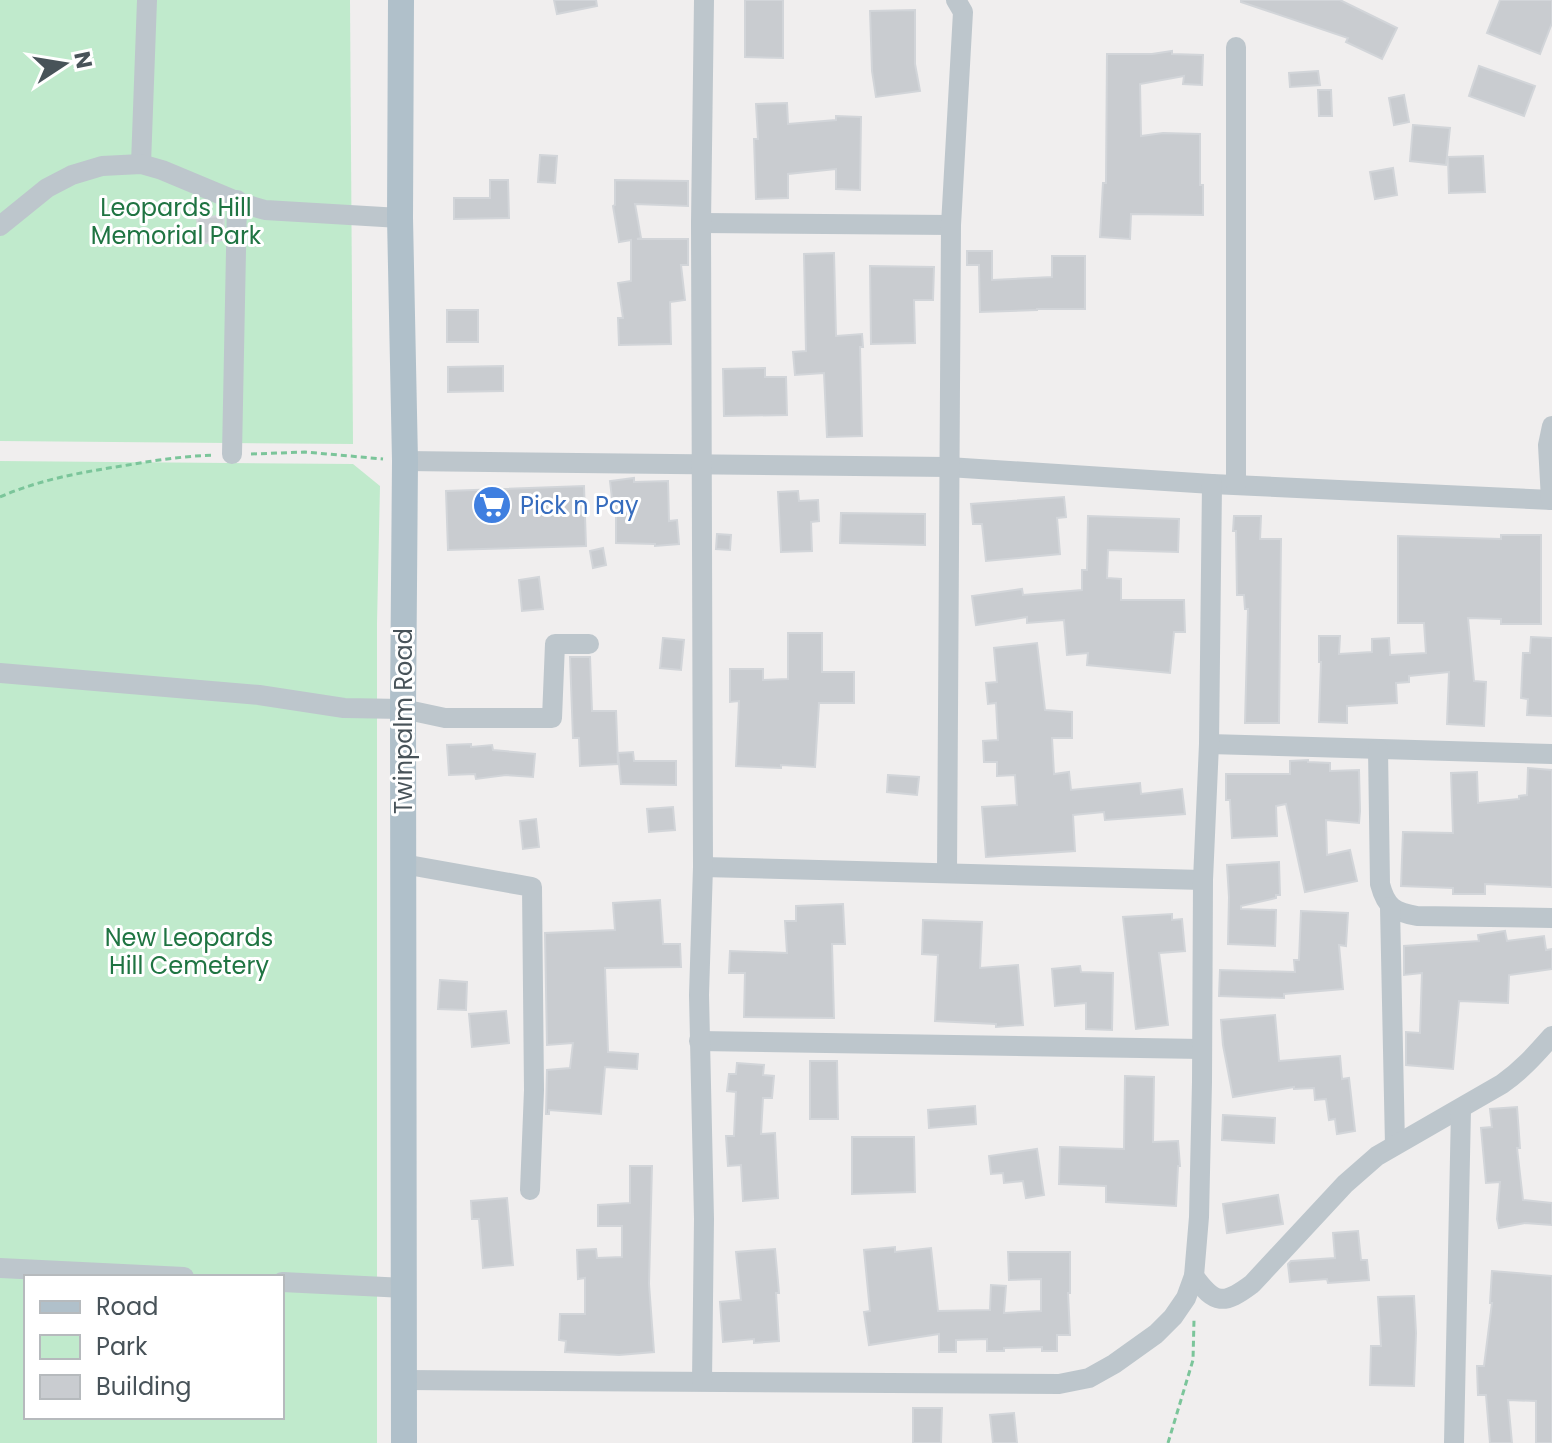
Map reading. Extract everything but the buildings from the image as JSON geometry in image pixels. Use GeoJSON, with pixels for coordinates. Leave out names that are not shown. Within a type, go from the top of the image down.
{"type":"FeatureCollection","features":[{"type":"Feature","properties":{"kind":"main road","name":"Twinpalm Road"},"geometry":{"type":"LineString","coordinates":[[401,0],[400,218],[405,461],[404,1443]]}},
{"type":"Feature","properties":{"kind":"street"},"geometry":{"type":"LineString","coordinates":[[141,164],[147,0]]}},
{"type":"Feature","properties":{"kind":"street"},"geometry":{"type":"LineString","coordinates":[[702,1381],[704,1219],[699,995],[703,867],[701,223],[704,0]]}},
{"type":"Feature","properties":{"kind":"street"},"geometry":{"type":"LineString","coordinates":[[947,873],[951,225],[963,12],[956,0]]}},
{"type":"Feature","properties":{"kind":"street"},"geometry":{"type":"LineString","coordinates":[[1236,47],[1236,484]]}},
{"type":"Feature","properties":{"kind":"street"},"geometry":{"type":"LineString","coordinates":[[0,226],[47,188],[72,175],[102,166],[141,164],[265,210],[400,218]]}},
{"type":"Feature","properties":{"kind":"street"},"geometry":{"type":"LineString","coordinates":[[232,454],[237,200]]}},
{"type":"Feature","properties":{"kind":"street"},"geometry":{"type":"LineString","coordinates":[[701,223],[951,225]]}},
{"type":"Feature","properties":{"kind":"street"},"geometry":{"type":"LineString","coordinates":[[405,461],[948,467],[1212,484],[1552,500],[1548,445],[1552,426]]}},
{"type":"Feature","properties":{"kind":"street"},"geometry":{"type":"LineString","coordinates":[[405,1380],[1059,1384],[1089,1378],[1114,1364],[1156,1334],[1173,1317],[1186,1298],[1194,1276],[1199,1217],[1212,484]]}},
{"type":"Feature","properties":{"kind":"street"},"geometry":{"type":"LineString","coordinates":[[0,673],[259,695],[344,708],[403,709],[445,718],[552,718],[555,644],[589,644]]}},
{"type":"Feature","properties":{"kind":"street"},"geometry":{"type":"LineString","coordinates":[[1209,744],[1552,754]]}},
{"type":"Feature","properties":{"kind":"street"},"geometry":{"type":"LineString","coordinates":[[1378,749],[1380,884],[1390,907],[1402,914],[1417,916],[1552,918]]}},
{"type":"Feature","properties":{"kind":"street"},"geometry":{"type":"LineString","coordinates":[[403,864],[532,887],[534,1090],[530,1190]]}},
{"type":"Feature","properties":{"kind":"street"},"geometry":{"type":"LineString","coordinates":[[703,867],[1203,880]]}},
{"type":"Feature","properties":{"kind":"street"},"geometry":{"type":"LineString","coordinates":[[1390,907],[1395,1145]]}},
{"type":"Feature","properties":{"kind":"street"},"geometry":{"type":"LineString","coordinates":[[1194,1276],[1214,1298],[1227,1299],[1240,1293],[1362,1168],[1377,1156],[1519,1072],[1552,1036]]}},
{"type":"Feature","properties":{"kind":"street"},"geometry":{"type":"LineString","coordinates":[[699,1041],[1202,1049]]}},
{"type":"Feature","properties":{"kind":"street"},"geometry":{"type":"LineString","coordinates":[[1454,1443],[1461,1109]]}},
{"type":"Feature","properties":{"kind":"street"},"geometry":{"type":"LineString","coordinates":[[0,1268],[143,1275]]}},
{"type":"Feature","properties":{"kind":"street"},"geometry":{"type":"LineString","coordinates":[[284,1282],[405,1288]]}},
{"type":"Feature","properties":{"kind":"path"},"geometry":{"type":"LineString","coordinates":[[0,497],[68,474],[186,456],[305,452],[405,461]]}},
{"type":"Feature","properties":{"kind":"path"},"geometry":{"type":"LineString","coordinates":[[1168,1443],[1193,1360],[1194,1318]]}},
{"type":"Feature","properties":{"kind":"green space","name":"Leopards Hill Memorial Park"},"geometry":{"type":"Polygon","coordinates":[[[0,0],[350,0],[353,444],[0,441],[0,0]]]}},
{"type":"Feature","properties":{"kind":"green space","name":"New Leopards Hill Cemetery"},"geometry":{"type":"Polygon","coordinates":[[[0,461],[353,464],[380,486],[377,624],[377,1443],[0,1443],[0,461]]]}},
{"type":"Feature","properties":{"kind":"place","name":"Pick n Pay"},"geometry":{"type":"Point","coordinates":[492,505]}}]}
